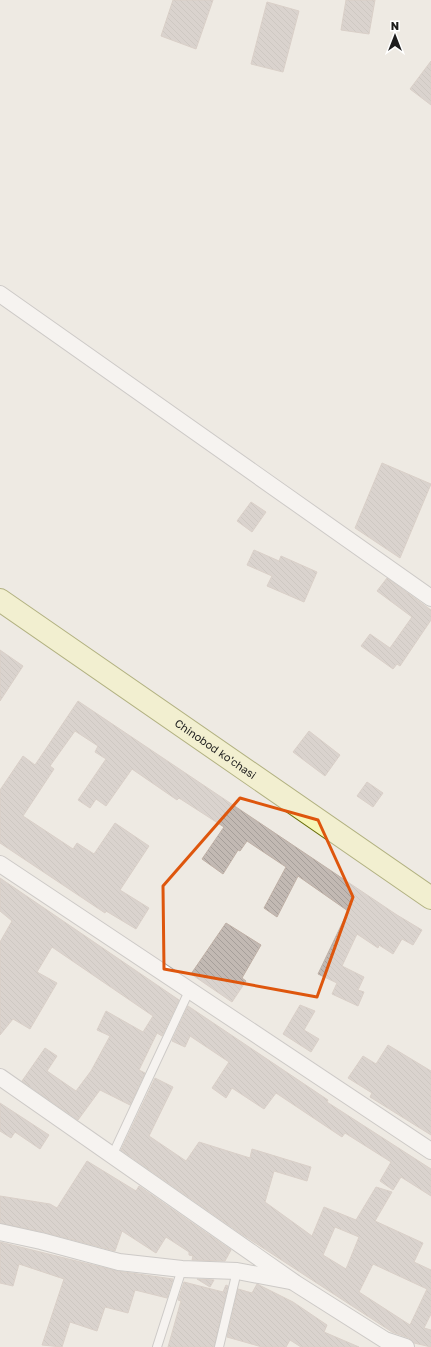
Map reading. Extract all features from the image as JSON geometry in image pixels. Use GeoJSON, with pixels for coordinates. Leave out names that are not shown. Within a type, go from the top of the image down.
{"type":"FeatureCollection","features":[{"type":"Feature","properties":{"kind":"street"},"geometry":{"type":"LineString","coordinates":[[0,294],[431,598]]}},
{"type":"Feature","properties":{"kind":"street","name":"Chinobod ko'chasi"},"geometry":{"type":"LineString","coordinates":[[0,600],[431,898]]}},
{"type":"Feature","properties":{"kind":"street"},"geometry":{"type":"LineString","coordinates":[[0,864],[190,989],[431,1151]]}},
{"type":"Feature","properties":{"kind":"street"},"geometry":{"type":"LineString","coordinates":[[0,1077],[295,1282],[384,1340],[406,1347]]}},
{"type":"Feature","properties":{"kind":"street"},"geometry":{"type":"LineString","coordinates":[[0,1232],[41,1241],[119,1262],[182,1269],[237,1271],[295,1282]]}},
{"type":"Feature","properties":{"kind":"lane"},"geometry":{"type":"LineString","coordinates":[[112,1156],[190,989]]}},
{"type":"Feature","properties":{"kind":"lane"},"geometry":{"type":"LineString","coordinates":[[157,1347],[182,1269]]}},
{"type":"Feature","properties":{"kind":"lane"},"geometry":{"type":"LineString","coordinates":[[219,1347],[237,1271]]}},
{"type":"Feature","properties":{"kind":"highlighted area"},"geometry":{"type":"Polygon","coordinates":[[[240,798],[318,820],[353,897],[317,997],[164,969],[163,886],[240,798]]]}},
{"type":"Feature","properties":{"kind":"building"},"geometry":{"type":"Polygon","coordinates":[[[173,0],[213,0],[196,49],[161,36],[173,0]]]}},
{"type":"Feature","properties":{"kind":"building"},"geometry":{"type":"Polygon","coordinates":[[[346,0],[375,0],[369,34],[341,30],[346,0]]]}},
{"type":"Feature","properties":{"kind":"building"},"geometry":{"type":"Polygon","coordinates":[[[267,2],[299,11],[283,72],[251,64],[267,2]]]}},
{"type":"Feature","properties":{"kind":"building"},"geometry":{"type":"Polygon","coordinates":[[[431,61],[431,105],[410,89],[431,61]]]}},
{"type":"Feature","properties":{"kind":"building"},"geometry":{"type":"Polygon","coordinates":[[[382,463],[431,484],[400,558],[355,528],[382,463]]]}},
{"type":"Feature","properties":{"kind":"building"},"geometry":{"type":"Polygon","coordinates":[[[251,502],[266,512],[252,532],[237,521],[251,502]]]}},
{"type":"Feature","properties":{"kind":"building"},"geometry":{"type":"Polygon","coordinates":[[[254,550],[279,561],[281,556],[317,572],[304,602],[267,586],[272,576],[247,565],[254,550]]]}},
{"type":"Feature","properties":{"kind":"building"},"geometry":{"type":"Polygon","coordinates":[[[387,578],[431,610],[431,620],[400,666],[397,664],[393,669],[361,646],[370,634],[390,648],[412,617],[377,591],[387,578]]]}},
{"type":"Feature","properties":{"kind":"building"},"geometry":{"type":"Polygon","coordinates":[[[0,650],[23,666],[0,701],[0,650]]]}},
{"type":"Feature","properties":{"kind":"building"},"geometry":{"type":"Polygon","coordinates":[[[78,701],[397,915],[422,930],[413,945],[402,939],[393,954],[379,945],[378,948],[357,934],[342,966],[364,977],[358,990],[364,992],[358,1006],[332,994],[337,983],[318,974],[348,911],[298,876],[277,917],[264,908],[286,867],[247,841],[240,851],[238,850],[223,874],[202,859],[224,827],[179,798],[177,800],[132,769],[106,806],[96,799],[90,808],[78,800],[106,759],[95,752],[98,746],[75,731],[50,766],[54,769],[23,816],[73,849],[77,843],[94,854],[115,823],[149,846],[120,890],[149,908],[136,929],[106,911],[105,913],[0,843],[0,790],[23,756],[35,765],[78,701]]]}},
{"type":"Feature","properties":{"kind":"building"},"geometry":{"type":"Polygon","coordinates":[[[309,731],[340,755],[325,776],[293,752],[309,731]]]}},
{"type":"Feature","properties":{"kind":"building"},"geometry":{"type":"Polygon","coordinates":[[[367,782],[383,793],[373,807],[357,796],[367,782]]]}},
{"type":"Feature","properties":{"kind":"building"},"geometry":{"type":"Polygon","coordinates":[[[0,878],[179,1000],[162,1036],[157,1033],[139,1070],[145,1073],[130,1105],[100,1090],[78,1120],[22,1081],[45,1048],[57,1056],[47,1071],[76,1091],[91,1071],[110,1036],[97,1030],[106,1011],[143,1032],[153,1016],[52,947],[37,972],[57,983],[30,1029],[13,1019],[0,1035],[0,942],[12,921],[0,911],[0,878]]]}},
{"type":"Feature","properties":{"kind":"building"},"geometry":{"type":"Polygon","coordinates":[[[226,923],[261,945],[242,978],[246,981],[232,1002],[191,974],[226,923]]]}},
{"type":"Feature","properties":{"kind":"building"},"geometry":{"type":"Polygon","coordinates":[[[300,1005],[315,1011],[304,1030],[319,1039],[311,1052],[283,1034],[300,1005]]]}},
{"type":"Feature","properties":{"kind":"building"},"geometry":{"type":"Polygon","coordinates":[[[188,1006],[328,1100],[327,1102],[431,1169],[431,1196],[401,1177],[393,1190],[380,1181],[391,1162],[345,1133],[342,1137],[276,1093],[264,1109],[232,1088],[226,1098],[212,1088],[229,1062],[190,1036],[185,1047],[172,1041],[188,1006]]]}},
{"type":"Feature","properties":{"kind":"building"},"geometry":{"type":"Polygon","coordinates":[[[388,1045],[431,1071],[431,1135],[370,1097],[372,1093],[348,1078],[363,1056],[376,1064],[388,1045]]]}},
{"type":"Feature","properties":{"kind":"building"},"geometry":{"type":"Polygon","coordinates":[[[155,1078],[173,1087],[149,1136],[186,1161],[199,1142],[250,1158],[252,1149],[311,1167],[307,1181],[274,1171],[265,1202],[312,1236],[324,1207],[356,1220],[376,1187],[392,1192],[375,1221],[423,1243],[414,1262],[431,1270],[431,1314],[424,1328],[431,1330],[431,1347],[414,1343],[409,1338],[392,1332],[240,1233],[121,1150],[155,1078]],[[335,1227],[323,1255],[346,1269],[359,1237],[335,1227]],[[373,1264],[359,1292],[410,1325],[427,1289],[373,1264]]]}},
{"type":"Feature","properties":{"kind":"building"},"geometry":{"type":"Polygon","coordinates":[[[0,1103],[49,1135],[40,1149],[15,1132],[11,1138],[0,1131],[0,1103]]]}},
{"type":"Feature","properties":{"kind":"building"},"geometry":{"type":"Polygon","coordinates":[[[87,1161],[136,1191],[139,1186],[231,1250],[225,1261],[192,1260],[193,1256],[189,1255],[189,1252],[166,1237],[156,1253],[122,1231],[115,1251],[43,1232],[0,1223],[0,1196],[50,1204],[57,1208],[87,1161]]]}},
{"type":"Feature","properties":{"kind":"building"},"geometry":{"type":"Polygon","coordinates":[[[0,1242],[117,1271],[173,1279],[167,1298],[135,1290],[128,1313],[105,1307],[97,1331],[70,1322],[62,1347],[42,1345],[64,1279],[19,1264],[13,1286],[0,1283],[0,1242]]]}},
{"type":"Feature","properties":{"kind":"building"},"geometry":{"type":"Polygon","coordinates":[[[197,1279],[214,1280],[210,1287],[197,1279]]]}},
{"type":"Feature","properties":{"kind":"building"},"geometry":{"type":"Polygon","coordinates":[[[184,1282],[223,1292],[226,1285],[228,1286],[214,1347],[168,1347],[181,1301],[178,1300],[184,1282]]]}},
{"type":"Feature","properties":{"kind":"building"},"geometry":{"type":"Polygon","coordinates":[[[257,1284],[293,1302],[327,1325],[324,1332],[359,1347],[301,1347],[290,1340],[286,1347],[262,1347],[227,1337],[238,1289],[252,1293],[257,1284]]]}}]}
